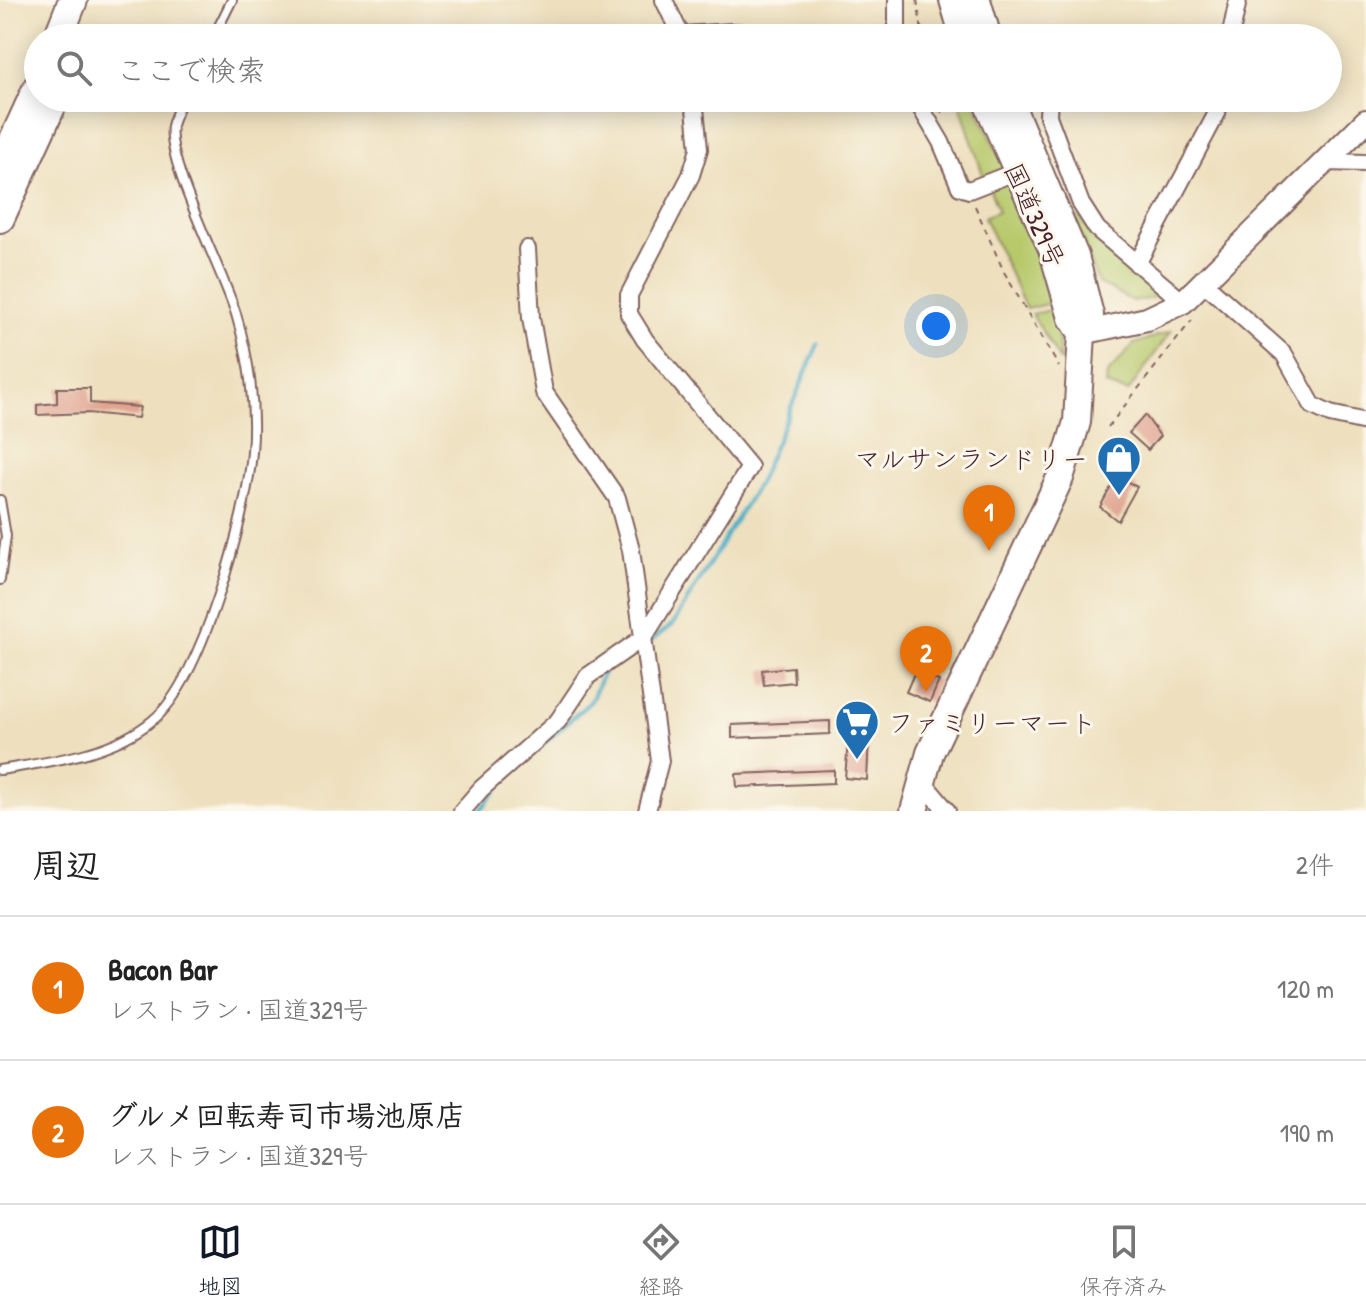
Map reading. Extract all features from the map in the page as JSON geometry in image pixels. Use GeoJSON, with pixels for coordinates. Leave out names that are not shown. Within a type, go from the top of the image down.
{"type":"FeatureCollection","features":[{"type":"Feature","properties":{"kind":"highway"},"geometry":{"type":"LineString","coordinates":[[64,24],[73,0]]}},
{"type":"Feature","properties":{"kind":"highway"},"geometry":{"type":"LineString","coordinates":[[85,24],[94,0]]}},
{"type":"Feature","properties":{"kind":"highway"},"geometry":{"type":"LineString","coordinates":[[953,0],[960,24]]}},
{"type":"Feature","properties":{"kind":"highway"},"geometry":{"type":"LineString","coordinates":[[977,0],[984,24]]}},
{"type":"Feature","properties":{"kind":"highway"},"geometry":{"type":"LineString","coordinates":[[0,170],[27,112]]}},
{"type":"Feature","properties":{"kind":"highway"},"geometry":{"type":"LineString","coordinates":[[0,218],[49,112]]}},
{"type":"Feature","properties":{"kind":"highway","name":"国道329号"},"geometry":{"type":"LineString","coordinates":[[991,112],[1052,249],[1072,318],[1082,333]]}},
{"type":"Feature","properties":{"kind":"highway","name":"国道329号"},"geometry":{"type":"LineString","coordinates":[[914,811],[930,753],[1060,478],[1072,443],[1080,403],[1082,333],[1090,315],[1070,211],[1016,112]]}},
{"type":"Feature","properties":{"kind":"main road"},"geometry":{"type":"LineString","coordinates":[[1082,333],[1187,311],[1203,282],[1366,121]]}},
{"type":"Feature","properties":{"kind":"street"},"geometry":{"type":"LineString","coordinates":[[664,0],[676,24]]}},
{"type":"Feature","properties":{"kind":"street"},"geometry":{"type":"LineString","coordinates":[[897,0],[897,24]]}},
{"type":"Feature","properties":{"kind":"street"},"geometry":{"type":"LineString","coordinates":[[1233,24],[1238,0]]}},
{"type":"Feature","properties":{"kind":"street"},"geometry":{"type":"LineString","coordinates":[[462,811],[481,789],[558,721],[588,676],[645,643],[750,467],[645,340],[629,314],[629,295],[691,175],[699,149],[695,112]]}},
{"type":"Feature","properties":{"kind":"street"},"geometry":{"type":"LineString","coordinates":[[923,112],[941,142],[960,187],[969,190],[1015,172]]}},
{"type":"Feature","properties":{"kind":"street"},"geometry":{"type":"LineString","coordinates":[[1048,112],[1070,211],[1137,264],[1187,311]]}},
{"type":"Feature","properties":{"kind":"street"},"geometry":{"type":"LineString","coordinates":[[1137,264],[1217,112]]}},
{"type":"Feature","properties":{"kind":"street"},"geometry":{"type":"LineString","coordinates":[[1324,162],[1366,163]]}},
{"type":"Feature","properties":{"kind":"street"},"geometry":{"type":"LineString","coordinates":[[527,249],[531,318],[544,392],[617,498],[631,550],[660,761],[647,811]]}},
{"type":"Feature","properties":{"kind":"street"},"geometry":{"type":"LineString","coordinates":[[1203,282],[1284,354],[1313,406],[1330,414],[1366,422]]}},
{"type":"Feature","properties":{"kind":"street"},"geometry":{"type":"LineString","coordinates":[[921,780],[947,811]]}},
{"type":"Feature","properties":{"kind":"lane"},"geometry":{"type":"LineString","coordinates":[[220,24],[232,0]]}},
{"type":"Feature","properties":{"kind":"lane"},"geometry":{"type":"LineString","coordinates":[[0,770],[93,750],[130,738],[157,718],[189,671],[223,583],[252,451],[250,387],[236,314],[178,167],[172,127],[178,112]]}},
{"type":"Feature","properties":{"kind":"lane"},"geometry":{"type":"LineString","coordinates":[[0,500],[6,536],[0,580]]}},
{"type":"Feature","properties":{"kind":"path"},"geometry":{"type":"LineString","coordinates":[[917,0],[921,24]]}},
{"type":"Feature","properties":{"kind":"path"},"geometry":{"type":"LineString","coordinates":[[969,190],[1004,272],[1062,371]]}},
{"type":"Feature","properties":{"kind":"path"},"geometry":{"type":"LineString","coordinates":[[1108,427],[1187,311]]}},
{"type":"Feature","properties":{"kind":"green space"},"geometry":{"type":"Polygon","coordinates":[[[963,112],[979,112],[1006,171],[984,178],[963,112]]]}},
{"type":"Feature","properties":{"kind":"green space"},"geometry":{"type":"Polygon","coordinates":[[[1008,180],[1029,221],[1059,301],[1026,309],[984,217],[998,211],[989,187],[1008,180]]]}},
{"type":"Feature","properties":{"kind":"green space"},"geometry":{"type":"Polygon","coordinates":[[[1074,217],[1080,217],[1093,237],[1158,293],[1155,297],[1134,302],[1098,283],[1074,217]]]}},
{"type":"Feature","properties":{"kind":"green space"},"geometry":{"type":"Polygon","coordinates":[[[1056,309],[1060,361],[1032,314],[1056,309]]]}},
{"type":"Feature","properties":{"kind":"green space"},"geometry":{"type":"Polygon","coordinates":[[[1171,331],[1128,392],[1106,385],[1107,374],[1134,344],[1171,331]]]}},
{"type":"Feature","properties":{"kind":"building"},"geometry":{"type":"Polygon","coordinates":[[[57,388],[90,388],[90,403],[140,407],[138,418],[88,413],[37,415],[37,405],[57,403],[57,388]]]}},
{"type":"Feature","properties":{"kind":"building"},"geometry":{"type":"Polygon","coordinates":[[[1145,415],[1160,436],[1148,450],[1129,433],[1145,415]]]}},
{"type":"Feature","properties":{"kind":"building","name":"マルサンランドリー"},"geometry":{"type":"Polygon","coordinates":[[[1117,476],[1137,487],[1118,521],[1100,507],[1117,476]]]}},
{"type":"Feature","properties":{"kind":"building"},"geometry":{"type":"Polygon","coordinates":[[[793,667],[794,682],[764,685],[762,670],[793,667]]]}},
{"type":"Feature","properties":{"kind":"building"},"geometry":{"type":"Polygon","coordinates":[[[915,671],[939,681],[930,702],[906,692],[915,671]]]}},
{"type":"Feature","properties":{"kind":"building","name":"ファミリーマート"},"geometry":{"type":"Polygon","coordinates":[[[859,712],[870,713],[867,780],[845,778],[848,742],[856,742],[859,712]]]}},
{"type":"Feature","properties":{"kind":"building"},"geometry":{"type":"Polygon","coordinates":[[[830,721],[830,734],[732,738],[732,725],[830,721]]]}},
{"type":"Feature","properties":{"kind":"building"},"geometry":{"type":"Polygon","coordinates":[[[834,770],[834,783],[737,787],[736,774],[834,770]]]}},
{"type":"Feature","properties":{"kind":"waterway"},"geometry":{"type":"LineString","coordinates":[[650,642],[673,624],[759,482],[818,344]]}},
{"type":"Feature","properties":{"kind":"waterway"},"geometry":{"type":"LineString","coordinates":[[480,811],[508,776],[591,701],[603,673]]}},
{"type":"Feature","properties":{"kind":"place","name":"マルサンランドリー"},"geometry":{"type":"Point","coordinates":[1119,497]}},
{"type":"Feature","properties":{"kind":"place","name":"Bacon Bar"},"geometry":{"type":"Point","coordinates":[989,551]}},
{"type":"Feature","properties":{"kind":"place","name":"グルメ回転寿司市場池原店"},"geometry":{"type":"Point","coordinates":[926,692]}},
{"type":"Feature","properties":{"kind":"place","name":"ファミリーマート"},"geometry":{"type":"Point","coordinates":[857,761]}}]}
